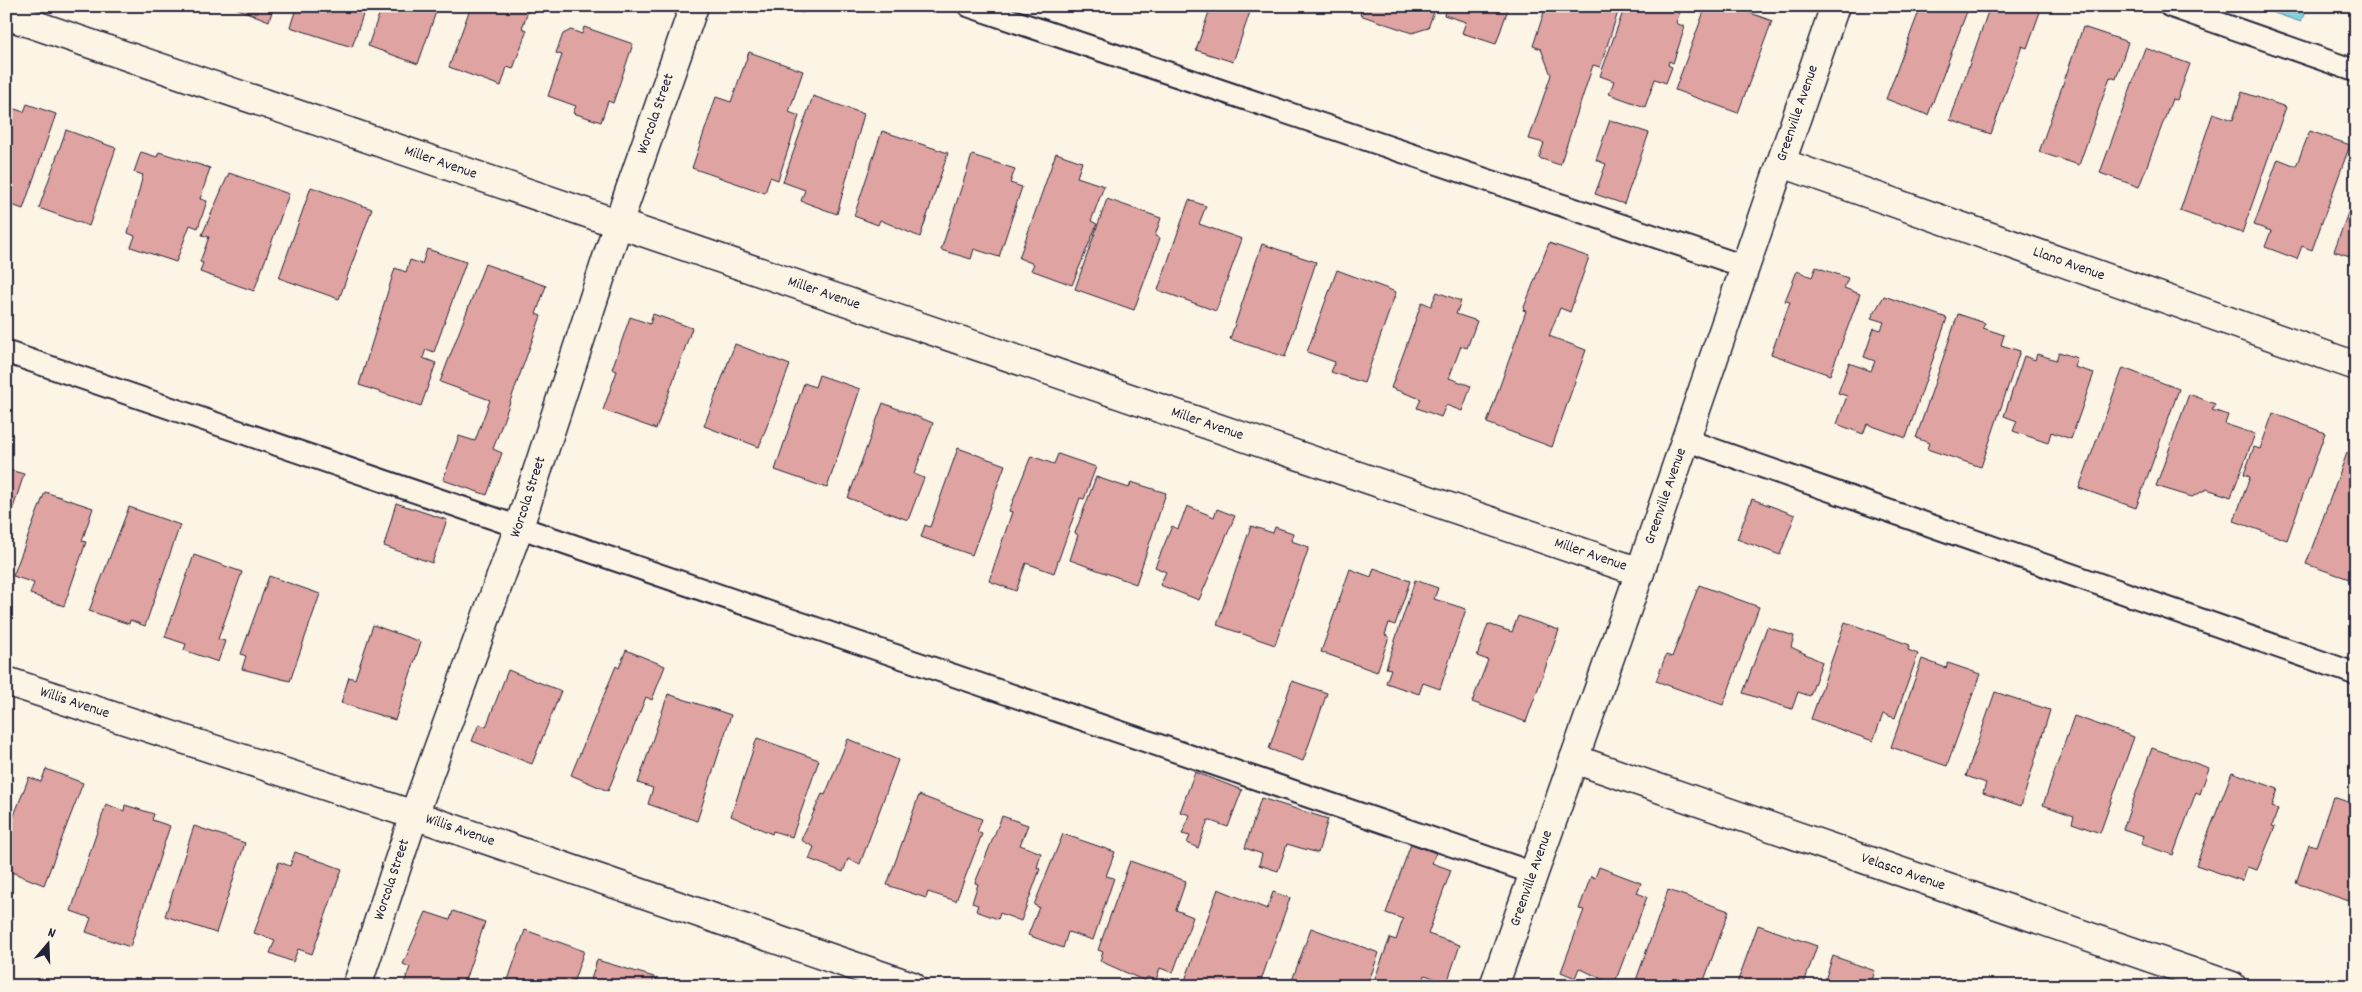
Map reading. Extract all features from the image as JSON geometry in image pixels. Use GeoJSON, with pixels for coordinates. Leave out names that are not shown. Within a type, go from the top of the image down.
{"type":"FeatureCollection","features":[{"type":"Feature","properties":{"kind":"street","name":"Worcola Street"},"geometry":{"type":"LineString","coordinates":[[356,986],[414,815],[519,527],[618,224],[694,6]]}},
{"type":"Feature","properties":{"kind":"street","name":"Greenville Avenue"},"geometry":{"type":"LineString","coordinates":[[1494,986],[1686,440],[1835,6]]}},
{"type":"Feature","properties":{"kind":"street","name":"Miller Avenue"},"geometry":{"type":"LineString","coordinates":[[6,15],[1640,572]]}},
{"type":"Feature","properties":{"kind":"street","name":"Llano Avenue"},"geometry":{"type":"LineString","coordinates":[[1782,163],[2356,366]]}},
{"type":"Feature","properties":{"kind":"street","name":"Willis Avenue"},"geometry":{"type":"LineString","coordinates":[[6,681],[414,815],[912,986]]}},
{"type":"Feature","properties":{"kind":"street","name":"Velasco Avenue"},"geometry":{"type":"LineString","coordinates":[[1574,759],[2232,986]]}},
{"type":"Feature","properties":{"kind":"lane"},"geometry":{"type":"LineString","coordinates":[[969,6],[1746,267]]}},
{"type":"Feature","properties":{"kind":"lane"},"geometry":{"type":"LineString","coordinates":[[2170,6],[2356,71]]}},
{"type":"Feature","properties":{"kind":"lane"},"geometry":{"type":"LineString","coordinates":[[6,352],[1533,873]]}},
{"type":"Feature","properties":{"kind":"lane"},"geometry":{"type":"LineString","coordinates":[[1686,440],[2356,674]]}},
{"type":"Feature","properties":{"kind":"water"},"geometry":{"type":"Polygon","coordinates":[[[2263,6],[2307,6],[2301,22],[2262,9],[2263,6]]]}},
{"type":"Feature","properties":{"kind":"building"},"geometry":{"type":"Polygon","coordinates":[[[231,6],[274,6],[269,21],[231,6]]]}},
{"type":"Feature","properties":{"kind":"building"},"geometry":{"type":"Polygon","coordinates":[[[297,6],[366,6],[352,47],[290,27],[297,6]]]}},
{"type":"Feature","properties":{"kind":"building"},"geometry":{"type":"Polygon","coordinates":[[[382,6],[438,6],[418,64],[368,46],[382,6]]]}},
{"type":"Feature","properties":{"kind":"building"},"geometry":{"type":"Polygon","coordinates":[[[471,6],[530,6],[522,28],[527,30],[513,69],[507,67],[501,86],[449,67],[471,6]]]}},
{"type":"Feature","properties":{"kind":"building"},"geometry":{"type":"Polygon","coordinates":[[[783,6],[805,6],[803,13],[783,6]]]}},
{"type":"Feature","properties":{"kind":"building"},"geometry":{"type":"Polygon","coordinates":[[[1211,6],[1252,6],[1233,62],[1196,50],[1211,6]]]}},
{"type":"Feature","properties":{"kind":"building"},"geometry":{"type":"Polygon","coordinates":[[[1363,6],[1436,6],[1428,28],[1412,33],[1360,15],[1363,6]]]}},
{"type":"Feature","properties":{"kind":"building"},"geometry":{"type":"Polygon","coordinates":[[[1509,6],[1496,44],[1462,33],[1466,22],[1444,15],[1446,9],[1441,7],[1509,6]]]}},
{"type":"Feature","properties":{"kind":"building"},"geometry":{"type":"Polygon","coordinates":[[[1546,6],[1620,6],[1600,67],[1593,65],[1560,165],[1539,158],[1544,143],[1529,139],[1551,75],[1541,49],[1533,46],[1546,6]]]}},
{"type":"Feature","properties":{"kind":"building"},"geometry":{"type":"Polygon","coordinates":[[[1625,6],[1682,6],[1676,23],[1685,27],[1673,63],[1669,61],[1668,65],[1672,67],[1666,83],[1655,79],[1645,107],[1609,94],[1614,81],[1600,76],[1625,6]]]}},
{"type":"Feature","properties":{"kind":"building"},"geometry":{"type":"Polygon","coordinates":[[[1706,6],[1732,6],[1772,21],[1738,113],[1675,90],[1706,6]]]}},
{"type":"Feature","properties":{"kind":"building"},"geometry":{"type":"Polygon","coordinates":[[[1921,6],[1969,6],[1928,115],[1886,99],[1921,6]]]}},
{"type":"Feature","properties":{"kind":"building"},"geometry":{"type":"Polygon","coordinates":[[[1990,6],[2024,6],[2040,12],[2027,48],[2022,46],[1991,134],[1950,120],[1990,6]]]}},
{"type":"Feature","properties":{"kind":"building"},"geometry":{"type":"Polygon","coordinates":[[[584,27],[633,44],[613,103],[608,101],[601,122],[573,113],[576,106],[548,96],[562,55],[556,53],[563,34],[571,30],[582,34],[584,27]]]}},
{"type":"Feature","properties":{"kind":"building"},"geometry":{"type":"Polygon","coordinates":[[[2083,27],[2128,42],[2116,79],[2110,77],[2079,165],[2039,152],[2083,27]]]}},
{"type":"Feature","properties":{"kind":"building"},"geometry":{"type":"Polygon","coordinates":[[[2145,48],[2190,64],[2177,100],[2172,99],[2139,187],[2100,173],[2145,48]]]}},
{"type":"Feature","properties":{"kind":"building"},"geometry":{"type":"Polygon","coordinates":[[[749,52],[803,71],[789,112],[799,116],[778,180],[770,177],[765,193],[692,168],[716,97],[731,102],[749,52]]]}},
{"type":"Feature","properties":{"kind":"building"},"geometry":{"type":"Polygon","coordinates":[[[2242,92],[2286,107],[2242,233],[2180,211],[2213,113],[2233,120],[2242,92]]]}},
{"type":"Feature","properties":{"kind":"building"},"geometry":{"type":"Polygon","coordinates":[[[813,96],[864,114],[837,214],[801,201],[805,190],[783,182],[813,96]]]}},
{"type":"Feature","properties":{"kind":"building"},"geometry":{"type":"Polygon","coordinates":[[[27,104],[56,114],[23,209],[6,203],[6,106],[24,112],[27,104]]]}},
{"type":"Feature","properties":{"kind":"building"},"geometry":{"type":"Polygon","coordinates":[[[1610,120],[1649,133],[1624,204],[1595,194],[1606,164],[1596,160],[1610,120]]]}},
{"type":"Feature","properties":{"kind":"building"},"geometry":{"type":"Polygon","coordinates":[[[66,130],[116,148],[89,226],[39,208],[66,130]]]}},
{"type":"Feature","properties":{"kind":"building"},"geometry":{"type":"Polygon","coordinates":[[[882,131],[948,153],[920,237],[880,220],[878,225],[854,216],[882,131]]]}},
{"type":"Feature","properties":{"kind":"building"},"geometry":{"type":"Polygon","coordinates":[[[2310,131],[2350,145],[2312,250],[2302,246],[2297,259],[2265,247],[2271,231],[2254,225],[2278,159],[2296,166],[2310,131]]]}},
{"type":"Feature","properties":{"kind":"building"},"geometry":{"type":"Polygon","coordinates":[[[141,152],[157,157],[159,152],[210,168],[200,199],[207,201],[198,228],[190,225],[176,262],[131,247],[135,236],[128,233],[143,175],[134,172],[141,152]]]}},
{"type":"Feature","properties":{"kind":"building"},"geometry":{"type":"Polygon","coordinates":[[[1056,153],[1082,162],[1077,177],[1104,186],[1091,221],[1097,224],[1072,285],[1031,270],[1034,264],[1019,258],[1056,153]]]}},
{"type":"Feature","properties":{"kind":"building"},"geometry":{"type":"Polygon","coordinates":[[[972,155],[1015,169],[1010,183],[1022,187],[999,257],[974,249],[971,259],[941,250],[972,155]]]}},
{"type":"Feature","properties":{"kind":"building"},"geometry":{"type":"Polygon","coordinates":[[[229,173],[289,194],[254,291],[200,272],[203,263],[200,262],[209,237],[202,235],[229,173]]]}},
{"type":"Feature","properties":{"kind":"building"},"geometry":{"type":"Polygon","coordinates":[[[311,187],[372,209],[339,299],[279,278],[311,187]]]}},
{"type":"Feature","properties":{"kind":"building"},"geometry":{"type":"Polygon","coordinates":[[[2356,191],[2356,258],[2334,251],[2356,191]]]}},
{"type":"Feature","properties":{"kind":"building"},"geometry":{"type":"Polygon","coordinates":[[[1107,199],[1161,218],[1155,236],[1160,238],[1134,310],[1075,289],[1107,199]]]}},
{"type":"Feature","properties":{"kind":"building"},"geometry":{"type":"Polygon","coordinates":[[[1189,200],[1206,206],[1199,224],[1242,239],[1216,311],[1158,290],[1189,200]]]}},
{"type":"Feature","properties":{"kind":"building"},"geometry":{"type":"Polygon","coordinates":[[[1549,243],[1589,257],[1570,312],[1560,308],[1549,336],[1586,350],[1552,447],[1487,423],[1526,311],[1523,310],[1549,243]]]}},
{"type":"Feature","properties":{"kind":"building"},"geometry":{"type":"Polygon","coordinates":[[[1262,244],[1316,262],[1285,357],[1230,339],[1262,244]]]}},
{"type":"Feature","properties":{"kind":"building"},"geometry":{"type":"Polygon","coordinates":[[[427,249],[466,262],[434,352],[426,349],[423,358],[436,363],[421,406],[359,385],[395,268],[406,272],[410,260],[422,264],[427,249]]]}},
{"type":"Feature","properties":{"kind":"building"},"geometry":{"type":"Polygon","coordinates":[[[485,264],[546,286],[536,314],[541,316],[493,449],[502,453],[487,495],[443,480],[459,436],[475,441],[490,400],[440,382],[485,264]]]}},
{"type":"Feature","properties":{"kind":"building"},"geometry":{"type":"Polygon","coordinates":[[[1816,267],[1848,278],[1844,288],[1860,294],[1830,375],[1771,354],[1790,302],[1785,301],[1797,271],[1812,277],[1816,267]]]}},
{"type":"Feature","properties":{"kind":"building"},"geometry":{"type":"Polygon","coordinates":[[[1337,270],[1396,292],[1364,383],[1331,372],[1335,362],[1307,352],[1337,270]]]}},
{"type":"Feature","properties":{"kind":"building"},"geometry":{"type":"Polygon","coordinates":[[[1437,292],[1461,301],[1456,314],[1477,321],[1467,348],[1461,346],[1449,378],[1471,386],[1462,411],[1446,405],[1441,417],[1417,408],[1421,399],[1391,388],[1422,302],[1431,306],[1437,292]]]}},
{"type":"Feature","properties":{"kind":"building"},"geometry":{"type":"Polygon","coordinates":[[[1884,296],[1947,318],[1906,438],[1867,424],[1863,434],[1837,424],[1847,396],[1838,393],[1849,363],[1871,371],[1875,361],[1864,357],[1874,328],[1881,330],[1884,322],[1871,318],[1884,296]]]}},
{"type":"Feature","properties":{"kind":"building"},"geometry":{"type":"Polygon","coordinates":[[[653,314],[692,328],[656,429],[603,410],[617,371],[612,369],[630,317],[650,324],[653,314]]]}},
{"type":"Feature","properties":{"kind":"building"},"geometry":{"type":"Polygon","coordinates":[[[1958,314],[1985,323],[1983,328],[2004,335],[2001,345],[2020,351],[1981,467],[1927,449],[1929,443],[1916,438],[1958,314]]]}},
{"type":"Feature","properties":{"kind":"building"},"geometry":{"type":"Polygon","coordinates":[[[735,344],[790,365],[759,447],[704,426],[735,344]]]}},
{"type":"Feature","properties":{"kind":"building"},"geometry":{"type":"Polygon","coordinates":[[[2059,352],[2077,358],[2074,367],[2094,373],[2071,439],[2051,432],[2048,443],[2013,431],[2017,421],[2004,416],[2024,356],[2035,360],[2037,354],[2056,360],[2059,352]]]}},
{"type":"Feature","properties":{"kind":"building"},"geometry":{"type":"Polygon","coordinates":[[[2123,368],[2179,389],[2136,508],[2079,488],[2123,368]]]}},
{"type":"Feature","properties":{"kind":"building"},"geometry":{"type":"Polygon","coordinates":[[[819,375],[860,389],[827,488],[775,470],[804,383],[815,387],[819,375]]]}},
{"type":"Feature","properties":{"kind":"building"},"geometry":{"type":"Polygon","coordinates":[[[2189,394],[2215,404],[2212,410],[2228,415],[2225,424],[2255,434],[2231,497],[2207,489],[2192,497],[2156,486],[2189,394]]]}},
{"type":"Feature","properties":{"kind":"building"},"geometry":{"type":"Polygon","coordinates":[[[883,403],[933,423],[914,474],[924,478],[908,520],[848,498],[883,403]]]}},
{"type":"Feature","properties":{"kind":"building"},"geometry":{"type":"Polygon","coordinates":[[[2273,413],[2325,433],[2287,540],[2234,521],[2250,477],[2244,474],[2254,447],[2260,449],[2273,413]]]}},
{"type":"Feature","properties":{"kind":"building"},"geometry":{"type":"Polygon","coordinates":[[[958,448],[1005,465],[972,555],[921,537],[925,525],[930,527],[958,448]]]}},
{"type":"Feature","properties":{"kind":"building"},"geometry":{"type":"Polygon","coordinates":[[[2347,453],[2356,457],[2356,569],[2352,580],[2306,564],[2347,453]]]}},
{"type":"Feature","properties":{"kind":"building"},"geometry":{"type":"Polygon","coordinates":[[[1058,454],[1096,467],[1084,499],[1080,498],[1054,573],[1026,563],[1016,591],[989,581],[1012,512],[1009,511],[1031,456],[1054,464],[1058,454]]]}},
{"type":"Feature","properties":{"kind":"building"},"geometry":{"type":"Polygon","coordinates":[[[6,469],[24,474],[6,530],[6,469]]]}},
{"type":"Feature","properties":{"kind":"building"},"geometry":{"type":"Polygon","coordinates":[[[1096,477],[1129,488],[1131,482],[1166,493],[1136,584],[1070,560],[1078,535],[1075,533],[1096,477]]]}},
{"type":"Feature","properties":{"kind":"building"},"geometry":{"type":"Polygon","coordinates":[[[45,492],[93,508],[82,541],[86,542],[64,606],[30,594],[34,583],[13,576],[45,492]]]}},
{"type":"Feature","properties":{"kind":"building"},"geometry":{"type":"Polygon","coordinates":[[[1752,499],[1795,515],[1780,555],[1737,539],[1752,499]]]}},
{"type":"Feature","properties":{"kind":"building"},"geometry":{"type":"Polygon","coordinates":[[[396,503],[447,520],[432,563],[384,546],[396,503]]]}},
{"type":"Feature","properties":{"kind":"building"},"geometry":{"type":"Polygon","coordinates":[[[1187,506],[1214,517],[1217,509],[1235,516],[1199,600],[1160,585],[1166,572],[1155,567],[1172,526],[1178,529],[1187,506]]]}},
{"type":"Feature","properties":{"kind":"building"},"geometry":{"type":"Polygon","coordinates":[[[129,507],[180,525],[145,626],[130,620],[129,624],[89,611],[129,507]]]}},
{"type":"Feature","properties":{"kind":"building"},"geometry":{"type":"Polygon","coordinates":[[[1251,526],[1273,533],[1275,527],[1293,533],[1291,541],[1309,547],[1275,645],[1217,625],[1251,526]]]}},
{"type":"Feature","properties":{"kind":"building"},"geometry":{"type":"Polygon","coordinates":[[[194,555],[242,572],[218,639],[225,641],[218,662],[184,650],[186,644],[165,637],[194,555]]]}},
{"type":"Feature","properties":{"kind":"building"},"geometry":{"type":"Polygon","coordinates":[[[1374,568],[1410,581],[1395,625],[1389,623],[1385,635],[1389,637],[1377,672],[1321,652],[1350,569],[1371,577],[1374,568]]]}},
{"type":"Feature","properties":{"kind":"building"},"geometry":{"type":"Polygon","coordinates":[[[269,576],[320,594],[290,681],[242,669],[246,656],[241,654],[269,576]]]}},
{"type":"Feature","properties":{"kind":"building"},"geometry":{"type":"Polygon","coordinates":[[[1415,580],[1438,588],[1434,599],[1466,609],[1440,689],[1423,683],[1419,694],[1386,683],[1391,669],[1386,668],[1415,580]]]}},
{"type":"Feature","properties":{"kind":"building"},"geometry":{"type":"Polygon","coordinates":[[[1699,585],[1759,607],[1723,705],[1656,681],[1666,655],[1672,657],[1699,585]]]}},
{"type":"Feature","properties":{"kind":"building"},"geometry":{"type":"Polygon","coordinates":[[[1518,616],[1559,630],[1526,722],[1472,702],[1488,660],[1477,656],[1488,624],[1512,632],[1518,616]]]}},
{"type":"Feature","properties":{"kind":"building"},"geometry":{"type":"Polygon","coordinates":[[[1845,622],[1910,645],[1908,650],[1918,654],[1895,718],[1883,714],[1873,741],[1811,719],[1845,622]]]}},
{"type":"Feature","properties":{"kind":"building"},"geometry":{"type":"Polygon","coordinates":[[[373,625],[421,642],[395,720],[341,703],[349,677],[355,679],[373,625]]]}},
{"type":"Feature","properties":{"kind":"building"},"geometry":{"type":"Polygon","coordinates":[[[1767,627],[1794,636],[1791,647],[1822,662],[1810,696],[1798,692],[1792,709],[1743,693],[1767,627]]]}},
{"type":"Feature","properties":{"kind":"building"},"geometry":{"type":"Polygon","coordinates":[[[626,650],[665,666],[652,700],[646,697],[608,791],[571,775],[616,666],[619,668],[626,650]]]}},
{"type":"Feature","properties":{"kind":"building"},"geometry":{"type":"Polygon","coordinates":[[[1922,659],[1946,668],[1948,663],[1980,674],[1947,766],[1891,747],[1922,659]]]}},
{"type":"Feature","properties":{"kind":"building"},"geometry":{"type":"Polygon","coordinates":[[[508,670],[561,691],[532,764],[472,741],[479,724],[486,727],[508,670]]]}},
{"type":"Feature","properties":{"kind":"building"},"geometry":{"type":"Polygon","coordinates":[[[1292,681],[1327,693],[1303,761],[1269,749],[1292,681]]]}},
{"type":"Feature","properties":{"kind":"building"},"geometry":{"type":"Polygon","coordinates":[[[1995,692],[2050,710],[2021,806],[1983,793],[1986,783],[1966,776],[1995,692]]]}},
{"type":"Feature","properties":{"kind":"building"},"geometry":{"type":"Polygon","coordinates":[[[668,694],[731,715],[697,821],[648,804],[653,788],[638,783],[668,694]]]}},
{"type":"Feature","properties":{"kind":"building"},"geometry":{"type":"Polygon","coordinates":[[[2074,716],[2134,737],[2100,833],[2072,823],[2074,816],[2043,805],[2074,716]]]}},
{"type":"Feature","properties":{"kind":"building"},"geometry":{"type":"Polygon","coordinates":[[[757,738],[819,760],[792,837],[773,831],[772,834],[731,816],[757,738]]]}},
{"type":"Feature","properties":{"kind":"building"},"geometry":{"type":"Polygon","coordinates":[[[848,739],[898,760],[860,864],[848,859],[843,872],[809,859],[814,847],[801,840],[822,794],[825,795],[848,739]]]}},
{"type":"Feature","properties":{"kind":"building"},"geometry":{"type":"Polygon","coordinates":[[[2152,748],[2209,768],[2200,794],[2196,792],[2173,855],[2141,844],[2144,836],[2123,829],[2152,748]]]}},
{"type":"Feature","properties":{"kind":"building"},"geometry":{"type":"Polygon","coordinates":[[[46,769],[83,783],[44,885],[6,870],[6,836],[29,777],[41,782],[46,769]]]}},
{"type":"Feature","properties":{"kind":"building"},"geometry":{"type":"Polygon","coordinates":[[[1195,772],[1242,790],[1228,827],[1208,820],[1198,848],[1187,843],[1190,836],[1182,834],[1190,815],[1180,812],[1195,772]]]}},
{"type":"Feature","properties":{"kind":"building"},"geometry":{"type":"Polygon","coordinates":[[[2232,772],[2278,789],[2272,807],[2278,809],[2272,826],[2275,827],[2257,870],[2247,867],[2243,881],[2196,865],[2232,772]]]}},
{"type":"Feature","properties":{"kind":"building"},"geometry":{"type":"Polygon","coordinates":[[[919,795],[982,819],[977,832],[982,834],[956,901],[928,892],[926,898],[887,885],[919,795]]]}},
{"type":"Feature","properties":{"kind":"building"},"geometry":{"type":"Polygon","coordinates":[[[2333,797],[2354,804],[2349,818],[2356,820],[2356,892],[2352,902],[2296,883],[2309,844],[2316,846],[2333,797]]]}},
{"type":"Feature","properties":{"kind":"building"},"geometry":{"type":"Polygon","coordinates":[[[1261,798],[1328,819],[1318,853],[1287,844],[1278,871],[1259,865],[1262,854],[1245,848],[1261,798]]]}},
{"type":"Feature","properties":{"kind":"building"},"geometry":{"type":"Polygon","coordinates":[[[106,804],[124,811],[125,805],[154,814],[152,820],[170,826],[130,947],[86,932],[91,918],[71,911],[106,804]]]}},
{"type":"Feature","properties":{"kind":"building"},"geometry":{"type":"Polygon","coordinates":[[[1002,816],[1028,825],[1020,845],[1041,853],[1037,868],[1040,869],[1021,921],[1000,913],[998,919],[976,911],[978,905],[972,903],[978,884],[975,883],[1002,816]]]}},
{"type":"Feature","properties":{"kind":"building"},"geometry":{"type":"Polygon","coordinates":[[[194,826],[245,843],[216,933],[165,916],[194,826]]]}},
{"type":"Feature","properties":{"kind":"building"},"geometry":{"type":"Polygon","coordinates":[[[1063,834],[1115,852],[1106,876],[1114,878],[1093,940],[1068,932],[1063,948],[1028,935],[1039,907],[1034,905],[1063,834]]]}},
{"type":"Feature","properties":{"kind":"building"},"geometry":{"type":"Polygon","coordinates":[[[1411,844],[1436,853],[1432,863],[1451,870],[1428,934],[1460,945],[1447,983],[1425,975],[1422,986],[1372,986],[1390,938],[1396,940],[1403,919],[1386,913],[1411,844]]]}},
{"type":"Feature","properties":{"kind":"building"},"geometry":{"type":"Polygon","coordinates":[[[295,852],[342,869],[312,954],[298,949],[293,962],[270,953],[275,940],[254,933],[279,862],[290,866],[295,852]]]}},
{"type":"Feature","properties":{"kind":"building"},"geometry":{"type":"Polygon","coordinates":[[[1130,861],[1186,881],[1176,910],[1193,917],[1173,973],[1160,968],[1156,980],[1147,977],[1145,981],[1100,961],[1103,952],[1098,950],[1130,861]]]}},
{"type":"Feature","properties":{"kind":"building"},"geometry":{"type":"Polygon","coordinates":[[[1599,867],[1641,883],[1637,893],[1647,897],[1614,985],[1579,968],[1575,978],[1561,972],[1584,910],[1579,909],[1591,876],[1595,878],[1599,867]]]}},
{"type":"Feature","properties":{"kind":"building"},"geometry":{"type":"Polygon","coordinates":[[[1218,889],[1267,909],[1273,892],[1290,898],[1259,986],[1183,986],[1218,889]]]}},
{"type":"Feature","properties":{"kind":"building"},"geometry":{"type":"Polygon","coordinates":[[[1668,890],[1729,911],[1702,986],[1634,986],[1668,890]]]}},
{"type":"Feature","properties":{"kind":"building"},"geometry":{"type":"Polygon","coordinates":[[[453,911],[485,922],[463,986],[403,986],[410,967],[403,964],[426,912],[450,920],[453,911]]]}},
{"type":"Feature","properties":{"kind":"building"},"geometry":{"type":"Polygon","coordinates":[[[1758,925],[1817,946],[1803,986],[1736,986],[1758,925]]]}},
{"type":"Feature","properties":{"kind":"building"},"geometry":{"type":"Polygon","coordinates":[[[1311,928],[1379,953],[1367,986],[1290,986],[1311,928]]]}},
{"type":"Feature","properties":{"kind":"building"},"geometry":{"type":"Polygon","coordinates":[[[525,930],[584,951],[572,986],[506,986],[525,930]]]}},
{"type":"Feature","properties":{"kind":"building"},"geometry":{"type":"Polygon","coordinates":[[[1833,956],[1875,971],[1871,983],[1880,986],[1823,986],[1833,956]]]}},
{"type":"Feature","properties":{"kind":"building"},"geometry":{"type":"Polygon","coordinates":[[[597,960],[654,977],[652,986],[589,986],[597,960]]]}},
{"type":"Feature","properties":{"kind":"building"},"geometry":{"type":"Polygon","coordinates":[[[1898,981],[1913,986],[1896,986],[1898,981]]]}}]}
